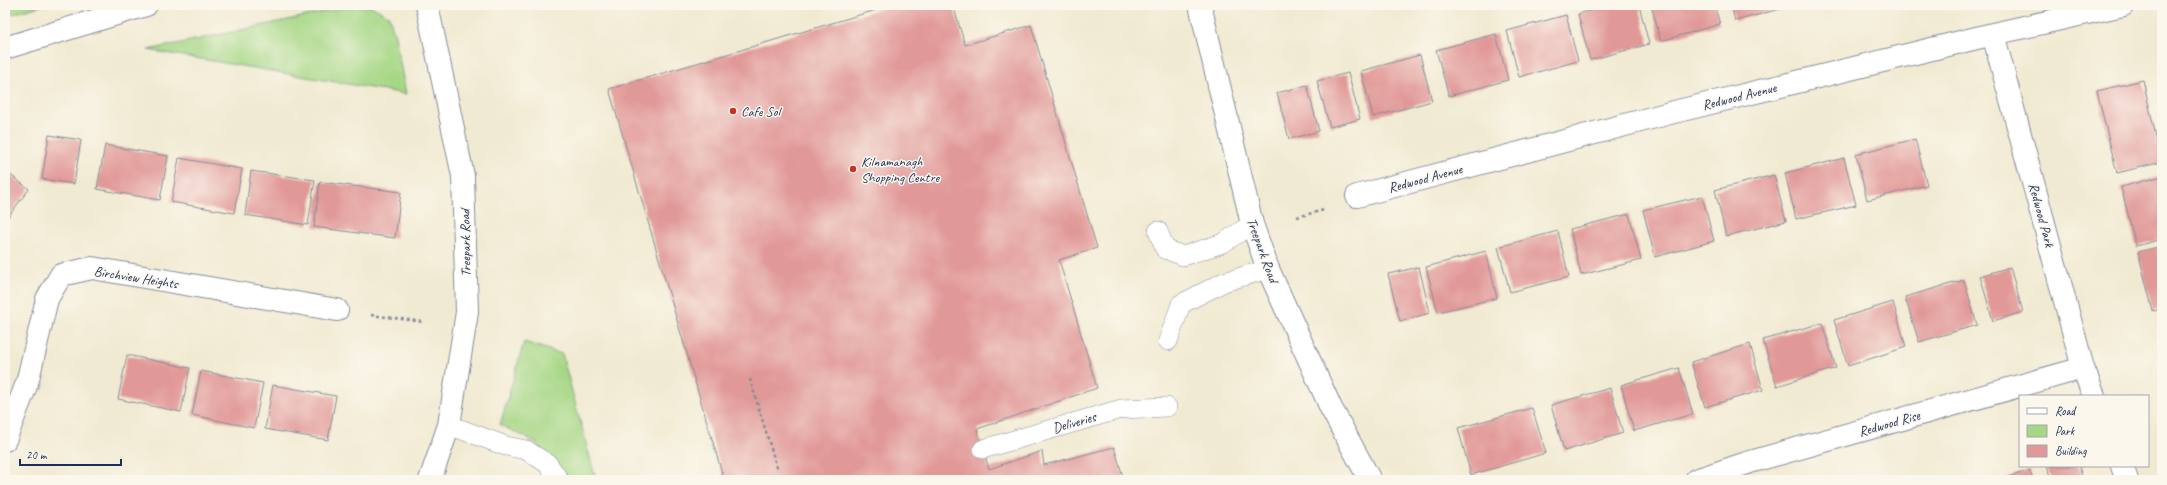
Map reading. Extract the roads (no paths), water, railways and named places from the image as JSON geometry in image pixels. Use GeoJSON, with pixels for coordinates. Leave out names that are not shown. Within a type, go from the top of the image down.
{"type":"FeatureCollection","features":[{"type":"Feature","properties":{"kind":"street"},"geometry":{"type":"LineString","coordinates":[[5,48],[146,5]]}},
{"type":"Feature","properties":{"kind":"street","name":"Treepark Road"},"geometry":{"type":"LineString","coordinates":[[426,5],[464,176],[467,312],[449,425],[430,480]]}},
{"type":"Feature","properties":{"kind":"street","name":"Treepark Road"},"geometry":{"type":"LineString","coordinates":[[1200,5],[1252,224],[1268,269],[1331,408],[1370,480]]}},
{"type":"Feature","properties":{"kind":"street","name":"Redwood Avenue"},"geometry":{"type":"LineString","coordinates":[[1357,196],[1670,113],[1993,34],[2123,5]]}},
{"type":"Feature","properties":{"kind":"street","name":"Redwood Park"},"geometry":{"type":"LineString","coordinates":[[1993,34],[2083,368],[2094,395]]}},
{"type":"Feature","properties":{"kind":"street","name":"Birchview Heights"},"geometry":{"type":"LineString","coordinates":[[5,440],[27,383],[47,299],[61,275],[92,268],[337,310]]}},
{"type":"Feature","properties":{"kind":"street","name":"Redwood Rise"},"geometry":{"type":"LineString","coordinates":[[1696,480],[1750,462],[2083,368]]}},
{"type":"Feature","properties":{"kind":"street"},"geometry":{"type":"LineString","coordinates":[[2122,467],[2127,480]]}},
{"type":"Feature","properties":{"kind":"lane"},"geometry":{"type":"LineString","coordinates":[[1158,231],[1165,249],[1183,256],[1224,242],[1252,224]]}},
{"type":"Feature","properties":{"kind":"lane"},"geometry":{"type":"LineString","coordinates":[[1168,341],[1181,304],[1224,282],[1268,269]]}},
{"type":"Feature","properties":{"kind":"lane","name":"Deliveries"},"geometry":{"type":"LineString","coordinates":[[983,449],[1122,409],[1166,406]]}},
{"type":"Feature","properties":{"kind":"lane"},"geometry":{"type":"LineString","coordinates":[[449,425],[506,446],[526,450],[548,464],[560,480]]}},
{"type":"Feature","properties":{"kind":"place","name":"Cafe Sol"},"geometry":{"type":"Point","coordinates":[733,111]}},
{"type":"Feature","properties":{"kind":"place","name":"Kilnamanagh Shopping Centre"},"geometry":{"type":"Point","coordinates":[853,169]}}]}
